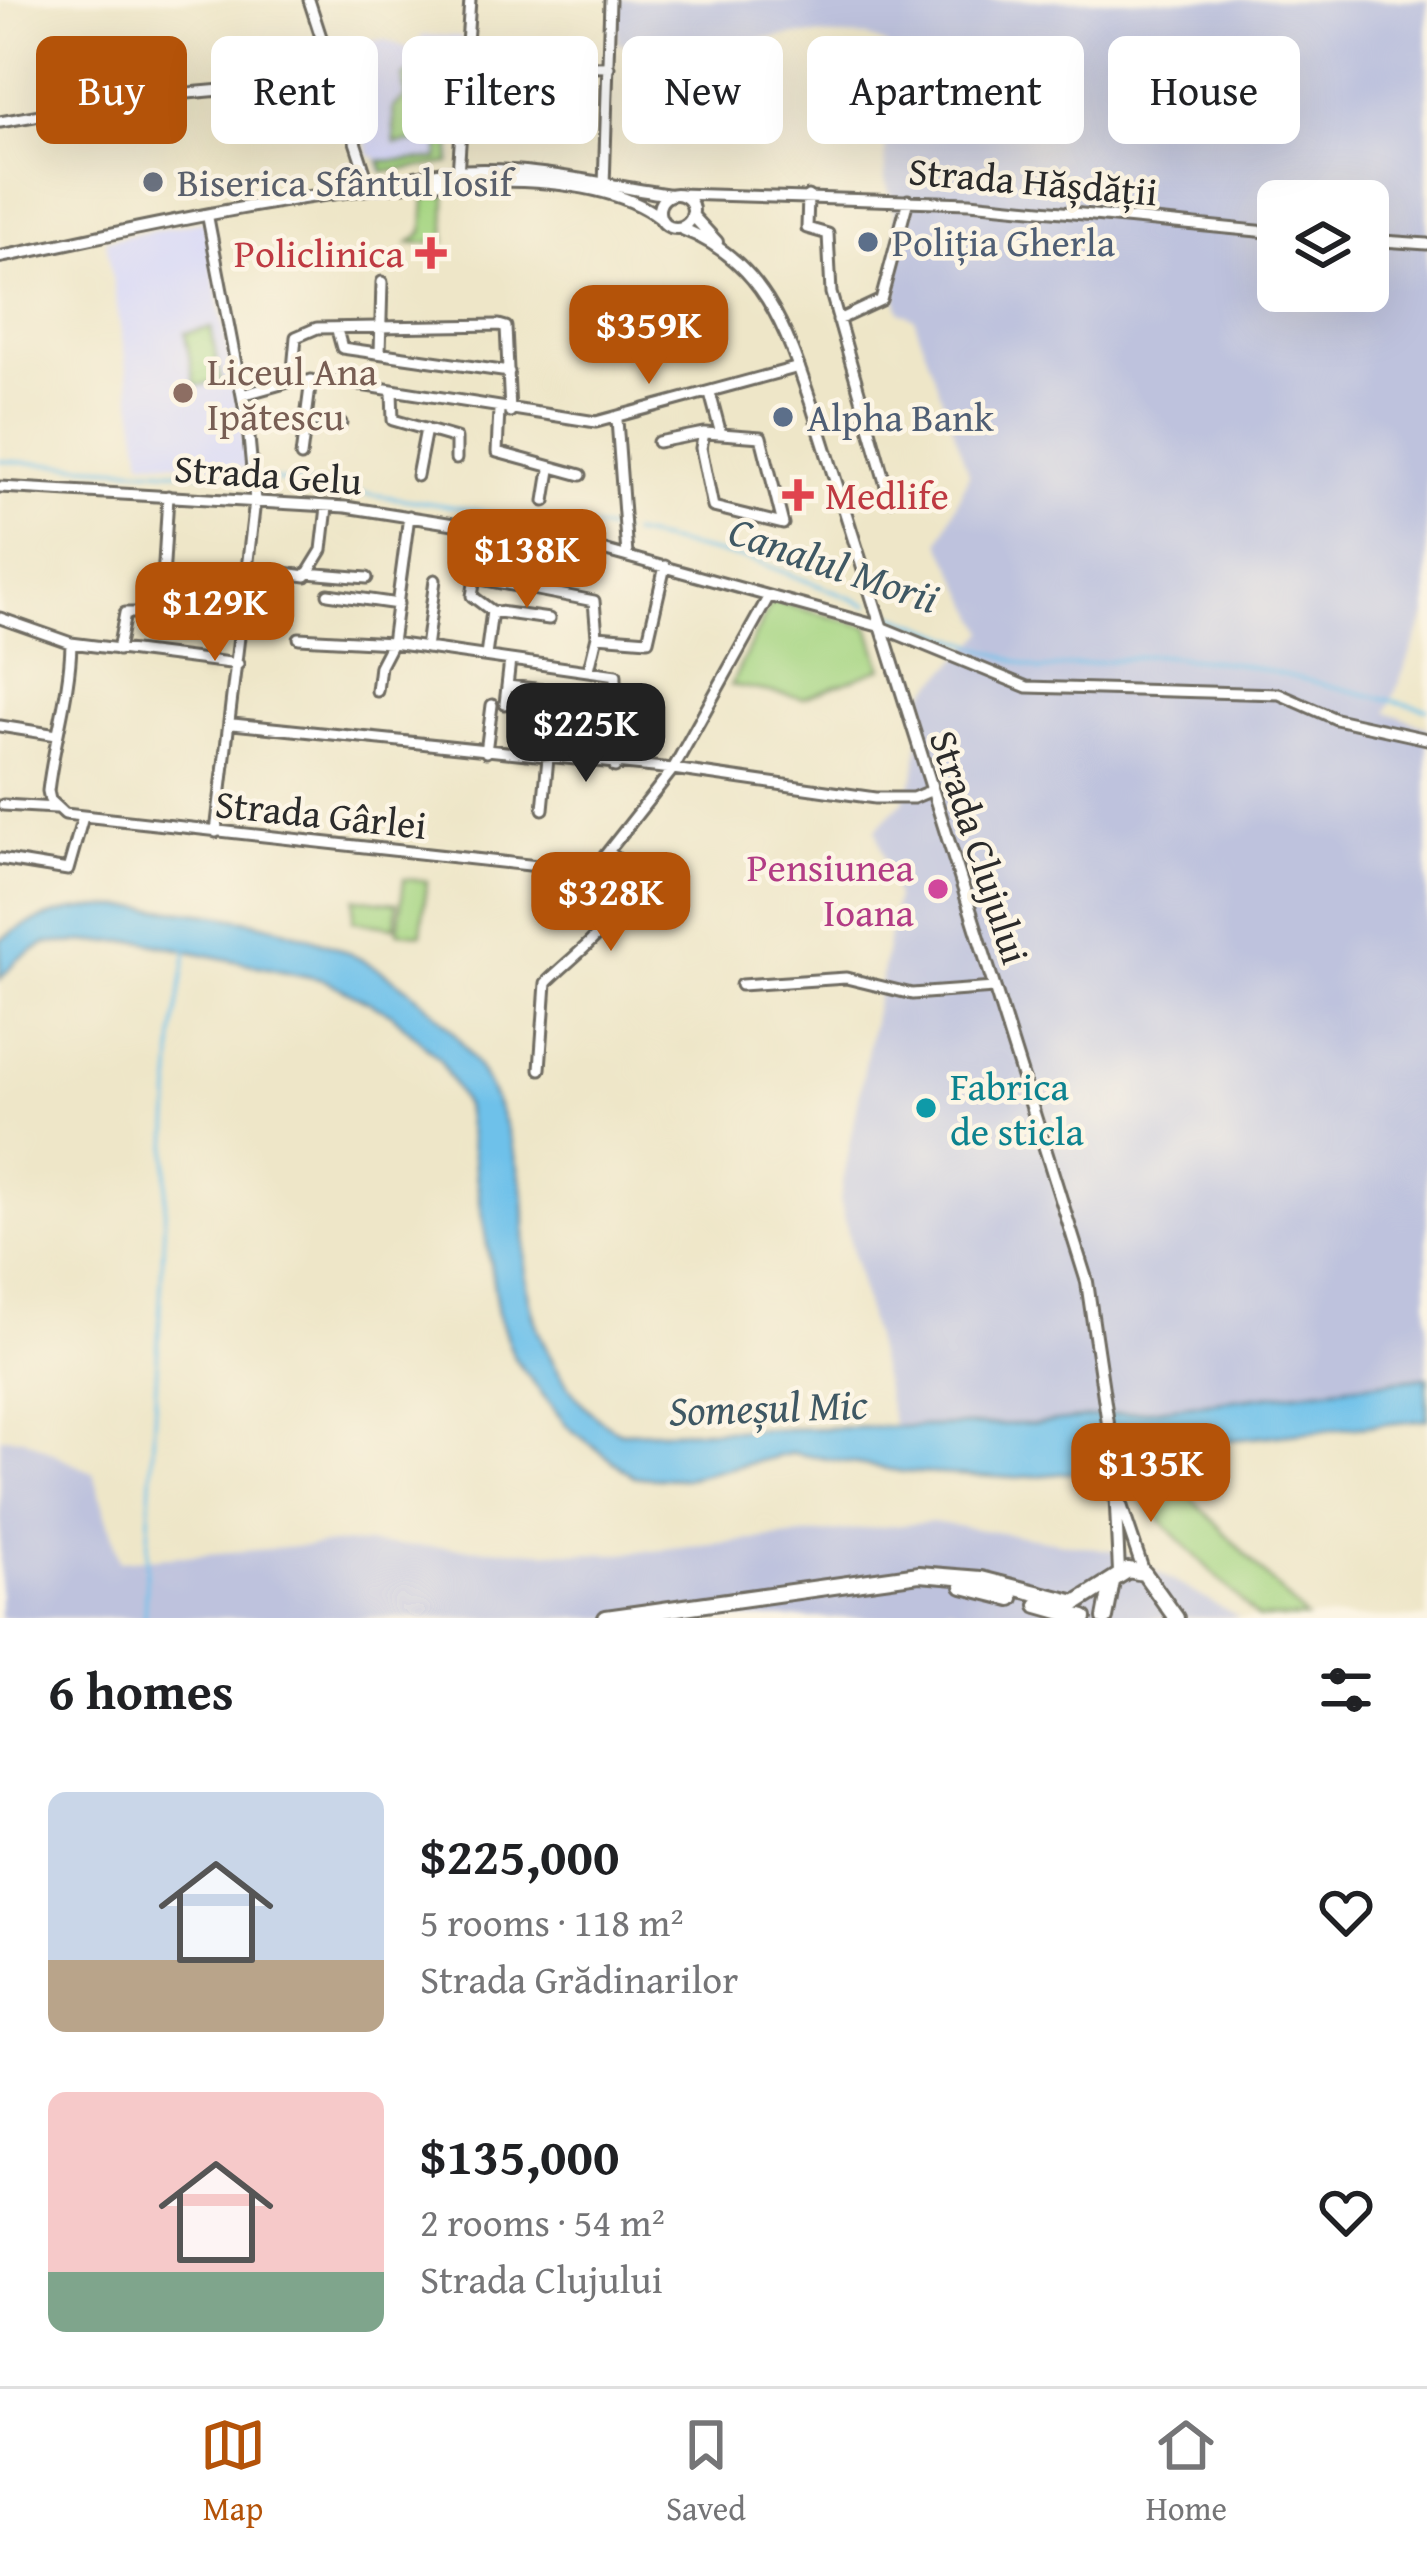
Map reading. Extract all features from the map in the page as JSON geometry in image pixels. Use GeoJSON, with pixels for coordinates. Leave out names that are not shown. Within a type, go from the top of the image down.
{"type":"FeatureCollection","features":[{"type":"Feature","properties":{"kind":"highway"},"geometry":{"type":"LineString","coordinates":[[844,1587],[872,1579],[952,1576],[1076,1603],[1116,1574],[1144,1573],[1176,1618]]}},
{"type":"Feature","properties":{"kind":"highway"},"geometry":{"type":"LineString","coordinates":[[1105,1618],[1116,1574]]}},
{"type":"Feature","properties":{"kind":"highway"},"geometry":{"type":"LineString","coordinates":[[606,1618],[844,1587],[971,1587],[1084,1618]]}},
{"type":"Feature","properties":{"kind":"main road"},"geometry":{"type":"LineString","coordinates":[[0,257],[458,175],[602,184],[674,195]]}},
{"type":"Feature","properties":{"kind":"main road","name":"Strada Clujului"},"geometry":{"type":"LineString","coordinates":[[581,185],[642,205],[723,249]]}},
{"type":"Feature","properties":{"kind":"main road"},"geometry":{"type":"LineString","coordinates":[[661,218],[660,205],[674,195]]}},
{"type":"Feature","properties":{"kind":"main road","name":"Strada Clujului"},"geometry":{"type":"LineString","coordinates":[[674,195],[766,291],[799,367],[1083,1266],[1117,1490],[1116,1574]]}},
{"type":"Feature","properties":{"kind":"main road"},"geometry":{"type":"LineString","coordinates":[[680,228],[692,210]]}},
{"type":"Feature","properties":{"kind":"main road","name":"Strada Clujului"},"geometry":{"type":"LineString","coordinates":[[1117,1490],[1144,1573]]}},
{"type":"Feature","properties":{"kind":"street"},"geometry":{"type":"LineString","coordinates":[[309,0],[321,36]]}},
{"type":"Feature","properties":{"kind":"street"},"geometry":{"type":"LineString","coordinates":[[468,36],[470,0]]}},
{"type":"Feature","properties":{"kind":"street"},"geometry":{"type":"LineString","coordinates":[[610,0],[602,184],[620,200]]}},
{"type":"Feature","properties":{"kind":"street"},"geometry":{"type":"LineString","coordinates":[[598,67],[609,67]]}},
{"type":"Feature","properties":{"kind":"street"},"geometry":{"type":"LineString","coordinates":[[0,122],[143,97],[211,91]]}},
{"type":"Feature","properties":{"kind":"street"},"geometry":{"type":"LineString","coordinates":[[356,144],[370,188]]}},
{"type":"Feature","properties":{"kind":"street"},"geometry":{"type":"LineString","coordinates":[[458,175],[460,144]]}},
{"type":"Feature","properties":{"kind":"street","name":"Strada Hășdății"},"geometry":{"type":"LineString","coordinates":[[674,195],[908,200],[1257,231]]}},
{"type":"Feature","properties":{"kind":"street"},"geometry":{"type":"LineString","coordinates":[[692,210],[710,195]]}},
{"type":"Feature","properties":{"kind":"street"},"geometry":{"type":"LineString","coordinates":[[808,196],[807,228],[828,234],[833,250],[828,277],[890,500]]}},
{"type":"Feature","properties":{"kind":"street"},"geometry":{"type":"LineString","coordinates":[[838,320],[881,300],[908,200]]}},
{"type":"Feature","properties":{"kind":"street"},"geometry":{"type":"LineString","coordinates":[[208,218],[242,394],[255,501],[216,832]]}},
{"type":"Feature","properties":{"kind":"street"},"geometry":{"type":"LineString","coordinates":[[1389,241],[1427,244]]}},
{"type":"Feature","properties":{"kind":"street"},"geometry":{"type":"LineString","coordinates":[[380,353],[382,282]]}},
{"type":"Feature","properties":{"kind":"street"},"geometry":{"type":"LineString","coordinates":[[292,382],[296,338],[316,328],[506,327],[509,371],[496,452],[581,475]]}},
{"type":"Feature","properties":{"kind":"street"},"geometry":{"type":"LineString","coordinates":[[337,331],[341,348],[509,371]]}},
{"type":"Feature","properties":{"kind":"street"},"geometry":{"type":"LineString","coordinates":[[242,394],[311,380],[504,411],[617,421],[799,367]]}},
{"type":"Feature","properties":{"kind":"street"},"geometry":{"type":"LineString","coordinates":[[302,457],[311,380]]}},
{"type":"Feature","properties":{"kind":"street"},"geometry":{"type":"LineString","coordinates":[[392,392],[393,420],[457,438],[456,459]]}},
{"type":"Feature","properties":{"kind":"street"},"geometry":{"type":"LineString","coordinates":[[710,394],[721,434]]}},
{"type":"Feature","properties":{"kind":"street"},"geometry":{"type":"LineString","coordinates":[[307,420],[341,423]]}},
{"type":"Feature","properties":{"kind":"street"},"geometry":{"type":"LineString","coordinates":[[617,421],[627,555]]}},
{"type":"Feature","properties":{"kind":"street"},"geometry":{"type":"LineString","coordinates":[[417,476],[426,429]]}},
{"type":"Feature","properties":{"kind":"street"},"geometry":{"type":"LineString","coordinates":[[658,442],[704,433],[760,436],[783,524],[713,507],[700,448],[704,433]]}},
{"type":"Feature","properties":{"kind":"street"},"geometry":{"type":"LineString","coordinates":[[544,501],[550,470]]}},
{"type":"Feature","properties":{"kind":"street","name":"Strada Gelu"},"geometry":{"type":"LineString","coordinates":[[0,487],[255,501],[410,516],[627,555],[876,621],[1027,687],[1279,694],[1336,719],[1427,739]]}},
{"type":"Feature","properties":{"kind":"street"},"geometry":{"type":"LineString","coordinates":[[118,650],[125,613],[160,613],[168,496]]}},
{"type":"Feature","properties":{"kind":"street"},"geometry":{"type":"LineString","coordinates":[[307,573],[322,550],[327,507]]}},
{"type":"Feature","properties":{"kind":"street"},"geometry":{"type":"LineString","coordinates":[[377,691],[380,666],[392,643],[410,516]]}},
{"type":"Feature","properties":{"kind":"street"},"geometry":{"type":"LineString","coordinates":[[597,636],[648,640],[664,566]]}},
{"type":"Feature","properties":{"kind":"street"},"geometry":{"type":"LineString","coordinates":[[249,568],[367,578]]}},
{"type":"Feature","properties":{"kind":"street"},"geometry":{"type":"LineString","coordinates":[[550,619],[492,610],[472,596],[475,578],[586,598],[598,606],[589,669]]}},
{"type":"Feature","properties":{"kind":"street"},"geometry":{"type":"LineString","coordinates":[[426,648],[435,580]]}},
{"type":"Feature","properties":{"kind":"street"},"geometry":{"type":"LineString","coordinates":[[328,594],[398,604]]}},
{"type":"Feature","properties":{"kind":"street"},"geometry":{"type":"LineString","coordinates":[[541,1069],[546,982],[609,921],[622,886],[621,862],[609,852],[674,769],[769,596]]}},
{"type":"Feature","properties":{"kind":"street"},"geometry":{"type":"LineString","coordinates":[[485,656],[492,610]]}},
{"type":"Feature","properties":{"kind":"street"},"geometry":{"type":"LineString","coordinates":[[0,617],[71,643],[238,664]]}},
{"type":"Feature","properties":{"kind":"street"},"geometry":{"type":"LineString","coordinates":[[299,638],[392,643],[616,675],[615,767]]}},
{"type":"Feature","properties":{"kind":"street"},"geometry":{"type":"LineString","coordinates":[[53,804],[57,735],[68,700],[71,643]]}},
{"type":"Feature","properties":{"kind":"street"},"geometry":{"type":"LineString","coordinates":[[505,704],[510,660]]}},
{"type":"Feature","properties":{"kind":"street"},"geometry":{"type":"LineString","coordinates":[[507,686],[582,694]]}},
{"type":"Feature","properties":{"kind":"street"},"geometry":{"type":"LineString","coordinates":[[486,752],[492,705]]}},
{"type":"Feature","properties":{"kind":"street"},"geometry":{"type":"LineString","coordinates":[[232,724],[615,767],[674,769],[875,798],[913,798],[931,791]]}},
{"type":"Feature","properties":{"kind":"street"},"geometry":{"type":"LineString","coordinates":[[0,726],[57,735]]}},
{"type":"Feature","properties":{"kind":"street"},"geometry":{"type":"LineString","coordinates":[[543,809],[548,758]]}},
{"type":"Feature","properties":{"kind":"street","name":"Strada Gârlei"},"geometry":{"type":"LineString","coordinates":[[4,805],[53,804],[83,817],[592,872],[609,852]]}},
{"type":"Feature","properties":{"kind":"street"},"geometry":{"type":"LineString","coordinates":[[0,859],[68,870],[83,817]]}},
{"type":"Feature","properties":{"kind":"street"},"geometry":{"type":"LineString","coordinates":[[741,985],[846,978],[912,994],[994,988]]}},
{"type":"Feature","properties":{"kind":"shaded area"},"geometry":{"type":"Polygon","coordinates":[[[618,0],[1427,0],[1427,613],[1387,712],[1427,727],[1427,1377],[1033,1424],[894,1427],[840,1199],[896,898],[876,829],[903,801],[914,777],[925,692],[986,632],[940,542],[969,474],[914,318],[900,311],[897,301],[895,209],[885,180],[886,144],[1084,144],[1084,36],[622,36],[618,44],[618,0]]]}},
{"type":"Feature","properties":{"kind":"shaded area"},"geometry":{"type":"Polygon","coordinates":[[[378,40],[402,46],[402,144],[454,144],[452,164],[381,174],[376,157],[370,156],[366,144],[378,144],[378,40]]]}},
{"type":"Feature","properties":{"kind":"shaded area","name":"Liceul Ana Ipătescu"},"geometry":{"type":"Polygon","coordinates":[[[204,221],[249,468],[142,460],[106,240],[204,221]]]}},
{"type":"Feature","properties":{"kind":"shaded area"},"geometry":{"type":"Polygon","coordinates":[[[0,1437],[24,1438],[94,1474],[120,1561],[343,1543],[612,1554],[932,1522],[1121,1552],[1240,1618],[973,1618],[949,1606],[933,1618],[0,1618],[0,1437]]]}},
{"type":"Feature","properties":{"kind":"green space"},"geometry":{"type":"Polygon","coordinates":[[[402,100],[402,143],[395,143],[393,108],[402,100]]]}},
{"type":"Feature","properties":{"kind":"green space"},"geometry":{"type":"Polygon","coordinates":[[[440,144],[451,144],[450,163],[383,172],[380,161],[438,159],[440,144]]]}},
{"type":"Feature","properties":{"kind":"green space"},"geometry":{"type":"Polygon","coordinates":[[[446,195],[445,242],[409,243],[423,232],[425,198],[446,195]]]}},
{"type":"Feature","properties":{"kind":"green space"},"geometry":{"type":"Polygon","coordinates":[[[211,328],[221,381],[195,386],[185,333],[211,328]]]}},
{"type":"Feature","properties":{"kind":"green space"},"geometry":{"type":"Polygon","coordinates":[[[772,601],[869,627],[882,668],[804,698],[731,685],[772,601]]]}},
{"type":"Feature","properties":{"kind":"green space"},"geometry":{"type":"Polygon","coordinates":[[[404,879],[427,881],[421,934],[398,932],[404,879]]]}},
{"type":"Feature","properties":{"kind":"green space"},"geometry":{"type":"Polygon","coordinates":[[[355,898],[397,903],[395,927],[353,921],[355,898]]]}},
{"type":"Feature","properties":{"kind":"green space"},"geometry":{"type":"Polygon","coordinates":[[[1150,1454],[1306,1618],[1258,1618],[1129,1489],[1127,1460],[1150,1454]]]}},
{"type":"Feature","properties":{"kind":"water"},"geometry":{"type":"Polygon","coordinates":[[[117,907],[259,923],[323,942],[381,970],[431,1008],[472,1057],[503,1118],[523,1192],[525,1267],[539,1332],[573,1392],[621,1432],[1033,1424],[1427,1377],[1427,1420],[1161,1447],[1077,1472],[1014,1478],[904,1472],[793,1453],[684,1479],[634,1477],[568,1427],[514,1358],[498,1313],[465,1106],[440,1060],[392,1014],[324,980],[142,941],[46,943],[17,960],[0,979],[0,940],[14,931],[56,914],[117,907]]]}},
{"type":"Feature","properties":{"kind":"waterway","name":"Canalul Morii"},"geometry":{"type":"LineString","coordinates":[[0,461],[248,475]]}},
{"type":"Feature","properties":{"kind":"waterway","name":"Canalul Morii"},"geometry":{"type":"LineString","coordinates":[[257,477],[621,532]]}},
{"type":"Feature","properties":{"kind":"waterway","name":"Canalul Morii"},"geometry":{"type":"LineString","coordinates":[[631,534],[758,562],[868,605]]}},
{"type":"Feature","properties":{"kind":"waterway","name":"Canalul Morii"},"geometry":{"type":"LineString","coordinates":[[882,611],[1040,670],[1153,655],[1235,663],[1427,709]]}},
{"type":"Feature","properties":{"kind":"waterway"},"geometry":{"type":"LineString","coordinates":[[144,1618],[174,1033],[187,950]]}},
{"type":"Feature","properties":{"kind":"place","name":"Biserica Sfântul Iosif"},"geometry":{"type":"Point","coordinates":[153,182]}},
{"type":"Feature","properties":{"kind":"place","name":"Poliția Gherla"},"geometry":{"type":"Point","coordinates":[868,242]}},
{"type":"Feature","properties":{"kind":"place","name":"Policlinica"},"geometry":{"type":"Point","coordinates":[431,253]}},
{"type":"Feature","properties":{"kind":"place","name":"Liceul Ana Ipătescu"},"geometry":{"type":"Point","coordinates":[183,393]}},
{"type":"Feature","properties":{"kind":"place","name":"Alpha Bank"},"geometry":{"type":"Point","coordinates":[783,417]}},
{"type":"Feature","properties":{"kind":"place","name":"Medlife"},"geometry":{"type":"Point","coordinates":[798,495]}},
{"type":"Feature","properties":{"kind":"place","name":"Pensiunea Ioana"},"geometry":{"type":"Point","coordinates":[938,889]}},
{"type":"Feature","properties":{"kind":"place","name":"Fabrica de sticla"},"geometry":{"type":"Point","coordinates":[926,1108]}},
{"type":"Feature","properties":{"kind":"water label","name":"Someșul Mic"},"geometry":{"type":"Point","coordinates":[768,1407]}}]}
